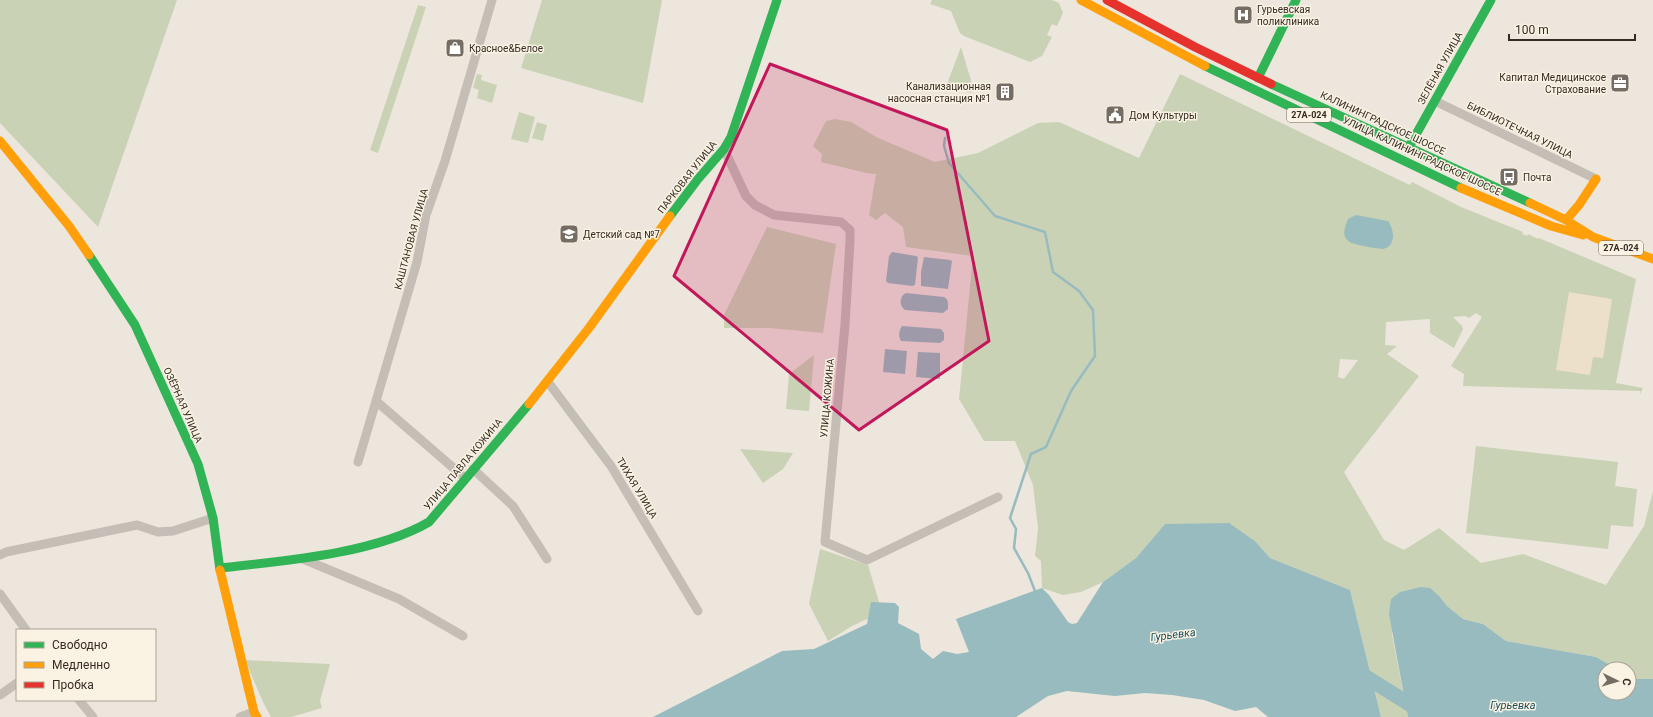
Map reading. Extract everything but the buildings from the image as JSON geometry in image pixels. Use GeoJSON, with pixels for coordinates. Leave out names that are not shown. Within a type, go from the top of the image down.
{"type":"FeatureCollection","features":[{"type":"Feature","properties":{"kind":"street","name":"КАШТАНОВАЯ УЛИЦА"},"geometry":{"type":"LineString","coordinates":[[358,462],[417,262],[426,215],[445,161],[492,0]]}},
{"type":"Feature","properties":{"kind":"street","name":"ПАРКОВАЯ УЛИЦА"},"geometry":{"type":"LineString","coordinates":[[589,328],[675,209],[724,149],[731,137],[777,0]]}},
{"type":"Feature","properties":{"kind":"street","name":"УЛИЦА КАЛИНИНГРАДСКОЕ ШОССЕ"},"geometry":{"type":"LineString","coordinates":[[1081,0],[1189,58],[1467,191],[1541,223],[1577,234],[1590,235]]}},
{"type":"Feature","properties":{"kind":"street","name":"КАЛИНИНГРАДСКОЕ ШОССЕ"},"geometry":{"type":"LineString","coordinates":[[1107,0],[1258,78],[1570,219],[1590,235],[1653,259]]}},
{"type":"Feature","properties":{"kind":"street"},"geometry":{"type":"LineString","coordinates":[[1258,78],[1296,0]]}},
{"type":"Feature","properties":{"kind":"street","name":"ЗЕЛЁНАЯ УЛИЦА"},"geometry":{"type":"LineString","coordinates":[[1409,147],[1491,0]]}},
{"type":"Feature","properties":{"kind":"street","name":"БИБЛИОТЕЧНАЯ УЛИЦА"},"geometry":{"type":"LineString","coordinates":[[1435,101],[1596,179],[1579,205]]}},
{"type":"Feature","properties":{"kind":"street","name":"ОЗЁРНАЯ УЛИЦА"},"geometry":{"type":"LineString","coordinates":[[0,142],[69,226],[135,325],[198,464],[213,518],[220,568],[255,714]]}},
{"type":"Feature","properties":{"kind":"street","name":"УЛИЦА КОЖИНА"},"geometry":{"type":"LineString","coordinates":[[724,149],[746,196],[755,205],[774,216],[841,222],[850,230],[845,325],[824,542],[867,560],[998,497]]}},
{"type":"Feature","properties":{"kind":"street"},"geometry":{"type":"LineString","coordinates":[[1577,234],[1570,219],[1579,205]]}},
{"type":"Feature","properties":{"kind":"street"},"geometry":{"type":"LineString","coordinates":[[1579,205],[1580,214],[1590,235]]}},
{"type":"Feature","properties":{"kind":"street","name":"УЛИЦА КАЛИНИНГРАДСКОЕ ШОССЕ"},"geometry":{"type":"LineString","coordinates":[[1541,223],[1560,223],[1570,219]]}},
{"type":"Feature","properties":{"kind":"street","name":"УЛИЦА ПАВЛА КОЖИНА"},"geometry":{"type":"LineString","coordinates":[[220,568],[304,559],[356,548],[416,530],[429,522],[548,382],[589,328]]}},
{"type":"Feature","properties":{"kind":"street","name":"ТИХАЯ УЛИЦА"},"geometry":{"type":"LineString","coordinates":[[548,382],[612,466],[698,611]]}},
{"type":"Feature","properties":{"kind":"street"},"geometry":{"type":"LineString","coordinates":[[376,401],[465,478]]}},
{"type":"Feature","properties":{"kind":"street"},"geometry":{"type":"LineString","coordinates":[[473,469],[513,506],[547,559]]}},
{"type":"Feature","properties":{"kind":"street"},"geometry":{"type":"LineString","coordinates":[[0,555],[6,552],[137,525],[158,532],[173,531],[213,518]]}},
{"type":"Feature","properties":{"kind":"street"},"geometry":{"type":"LineString","coordinates":[[304,559],[399,599],[463,636]]}},
{"type":"Feature","properties":{"kind":"street"},"geometry":{"type":"LineString","coordinates":[[0,594],[25,629]]}},
{"type":"Feature","properties":{"kind":"street"},"geometry":{"type":"LineString","coordinates":[[0,695],[16,684]]}},
{"type":"Feature","properties":{"kind":"street"},"geometry":{"type":"LineString","coordinates":[[80,701],[93,717]]}},
{"type":"Feature","properties":{"kind":"street"},"geometry":{"type":"LineString","coordinates":[[240,717],[255,714]]}},
{"type":"Feature","properties":{"kind":"highlighted area"},"geometry":{"type":"Polygon","coordinates":[[[770,64],[947,130],[989,341],[859,430],[674,276],[770,64]]]}},
{"type":"Feature","properties":{"kind":"green space"},"geometry":{"type":"Polygon","coordinates":[[[0,0],[177,0],[98,227],[0,123],[0,0]]]}},
{"type":"Feature","properties":{"kind":"green space"},"geometry":{"type":"Polygon","coordinates":[[[542,0],[662,0],[643,103],[521,68],[542,0]]]}},
{"type":"Feature","properties":{"kind":"green space"},"geometry":{"type":"Polygon","coordinates":[[[932,0],[1052,0],[1059,3],[1063,13],[1057,26],[1052,24],[1047,35],[1052,37],[1042,56],[1030,62],[964,36],[960,33],[951,11],[930,4],[932,0]]]}},
{"type":"Feature","properties":{"kind":"green space"},"geometry":{"type":"Polygon","coordinates":[[[418,5],[426,7],[378,153],[370,150],[418,5]]]}},
{"type":"Feature","properties":{"kind":"green space"},"geometry":{"type":"Polygon","coordinates":[[[961,47],[973,87],[971,93],[947,84],[961,47]]]}},
{"type":"Feature","properties":{"kind":"green space"},"geometry":{"type":"Polygon","coordinates":[[[477,74],[482,75],[481,80],[497,85],[492,103],[477,98],[479,90],[473,88],[477,74]]]}},
{"type":"Feature","properties":{"kind":"green space"},"geometry":{"type":"Polygon","coordinates":[[[1180,74],[1410,185],[1412,182],[1461,207],[1523,232],[1522,234],[1527,236],[1528,234],[1538,239],[1539,238],[1636,279],[1616,383],[1643,388],[1640,394],[1640,391],[1463,386],[1464,374],[1451,366],[1482,317],[1476,313],[1469,318],[1465,316],[1453,317],[1463,329],[1454,348],[1430,333],[1430,319],[1386,322],[1385,345],[1397,346],[1387,354],[1419,376],[1344,472],[1384,540],[1404,550],[1439,528],[1481,563],[1523,554],[1606,585],[1644,526],[1653,491],[1653,679],[1637,679],[1637,661],[1603,661],[1596,657],[1506,641],[1483,624],[1463,619],[1447,606],[1440,597],[1420,587],[1400,592],[1392,634],[1408,717],[1381,717],[1350,590],[1270,558],[1256,542],[1165,524],[1136,558],[1103,582],[1081,592],[1063,595],[1042,588],[1041,561],[1035,556],[1038,528],[1033,485],[1015,441],[984,441],[959,399],[973,256],[906,247],[903,227],[885,213],[876,220],[869,215],[876,174],[821,162],[822,154],[813,146],[826,121],[835,119],[851,122],[878,138],[935,162],[978,153],[1038,123],[1059,122],[1139,158],[1180,74]],[[1340,359],[1338,377],[1344,379],[1358,360],[1340,359]]]}},
{"type":"Feature","properties":{"kind":"green space"},"geometry":{"type":"Polygon","coordinates":[[[519,112],[535,117],[528,143],[511,139],[519,112]]]}},
{"type":"Feature","properties":{"kind":"green space"},"geometry":{"type":"Polygon","coordinates":[[[537,122],[547,125],[543,141],[532,138],[537,122]]]}},
{"type":"Feature","properties":{"kind":"green space"},"geometry":{"type":"Polygon","coordinates":[[[767,227],[836,244],[823,333],[770,328],[724,328],[724,315],[767,227]]]}},
{"type":"Feature","properties":{"kind":"green space"},"geometry":{"type":"Polygon","coordinates":[[[814,355],[809,411],[786,409],[789,374],[814,355]]]}},
{"type":"Feature","properties":{"kind":"green space"},"geometry":{"type":"Polygon","coordinates":[[[1476,446],[1618,462],[1615,486],[1637,489],[1633,527],[1611,525],[1608,549],[1466,533],[1476,446]]]}},
{"type":"Feature","properties":{"kind":"green space"},"geometry":{"type":"Polygon","coordinates":[[[740,449],[793,453],[783,469],[763,483],[740,449]]]}},
{"type":"Feature","properties":{"kind":"green space"},"geometry":{"type":"Polygon","coordinates":[[[820,549],[868,565],[882,612],[852,626],[828,641],[809,604],[820,549]]]}},
{"type":"Feature","properties":{"kind":"green space"},"geometry":{"type":"Polygon","coordinates":[[[245,660],[330,664],[320,701],[322,708],[291,717],[271,717],[245,660]]]}},
{"type":"Feature","properties":{"kind":"shaded area"},"geometry":{"type":"Polygon","coordinates":[[[1569,292],[1612,299],[1603,358],[1593,357],[1590,375],[1556,370],[1569,292]]]}},
{"type":"Feature","properties":{"kind":"water"},"geometry":{"type":"Polygon","coordinates":[[[1356,215],[1388,221],[1393,233],[1391,244],[1383,249],[1380,249],[1358,245],[1348,241],[1344,235],[1346,225],[1348,219],[1356,215]]]}},
{"type":"Feature","properties":{"kind":"water"},"geometry":{"type":"Polygon","coordinates":[[[892,252],[918,257],[915,285],[912,286],[888,283],[886,281],[889,256],[892,252]]]}},
{"type":"Feature","properties":{"kind":"water"},"geometry":{"type":"Polygon","coordinates":[[[924,257],[952,261],[948,289],[921,286],[921,272],[924,257]]]}},
{"type":"Feature","properties":{"kind":"water"},"geometry":{"type":"Polygon","coordinates":[[[906,293],[944,297],[946,298],[948,304],[948,309],[943,313],[905,310],[901,304],[901,299],[906,293]]]}},
{"type":"Feature","properties":{"kind":"water"},"geometry":{"type":"Polygon","coordinates":[[[902,326],[941,329],[944,333],[944,340],[940,343],[901,341],[899,333],[902,326]]]}},
{"type":"Feature","properties":{"kind":"water"},"geometry":{"type":"Polygon","coordinates":[[[885,349],[907,351],[905,374],[883,372],[885,349]]]}},
{"type":"Feature","properties":{"kind":"water"},"geometry":{"type":"Polygon","coordinates":[[[918,352],[940,353],[940,379],[916,377],[918,352]]]}},
{"type":"Feature","properties":{"kind":"water"},"geometry":{"type":"Polygon","coordinates":[[[1229,523],[1256,542],[1270,558],[1350,590],[1381,717],[1268,717],[1256,707],[1235,711],[1204,700],[1172,695],[1145,693],[1115,696],[1067,691],[1048,696],[1016,717],[653,717],[782,651],[814,649],[867,624],[871,602],[895,603],[899,607],[898,623],[919,634],[921,649],[933,659],[943,651],[957,654],[969,652],[956,619],[1042,588],[1049,595],[1068,622],[1072,624],[1077,623],[1103,582],[1136,558],[1165,524],[1229,523]]]}},
{"type":"Feature","properties":{"kind":"water"},"geometry":{"type":"Polygon","coordinates":[[[1420,587],[1430,588],[1447,606],[1463,619],[1483,624],[1506,641],[1596,657],[1603,661],[1597,661],[1597,701],[1637,701],[1637,679],[1653,679],[1653,717],[1408,717],[1389,614],[1391,599],[1400,592],[1420,587]]]}},
{"type":"Feature","properties":{"kind":"waterway"},"geometry":{"type":"LineString","coordinates":[[945,138],[944,146],[949,163],[995,216],[1045,232],[1053,272],[1079,291],[1093,310],[1095,356],[1071,391],[1046,447],[1031,454],[1010,518],[1016,529],[1014,548],[1028,573],[1035,591]]}},
{"type":"Feature","properties":{"kind":"waterway","name":"Гурьевка"},"geometry":{"type":"LineString","coordinates":[[1355,670],[1430,717]]}},
{"type":"Feature","properties":{"kind":"traffic: fast"},"geometry":{"type":"LineString","coordinates":[[670,216],[698,179],[724,149],[731,137],[777,0]]}},
{"type":"Feature","properties":{"kind":"traffic: fast"},"geometry":{"type":"LineString","coordinates":[[1258,78],[1296,0]]}},
{"type":"Feature","properties":{"kind":"traffic: fast"},"geometry":{"type":"LineString","coordinates":[[1409,147],[1491,0]]}},
{"type":"Feature","properties":{"kind":"traffic: fast"},"geometry":{"type":"LineString","coordinates":[[1205,66],[1461,188]]}},
{"type":"Feature","properties":{"kind":"traffic: fast"},"geometry":{"type":"LineString","coordinates":[[1271,84],[1530,203]]}},
{"type":"Feature","properties":{"kind":"traffic: fast"},"geometry":{"type":"LineString","coordinates":[[89,255],[135,325],[198,464],[213,518],[220,570]]}},
{"type":"Feature","properties":{"kind":"traffic: fast"},"geometry":{"type":"LineString","coordinates":[[220,568],[299,559],[355,549],[382,542],[407,533],[429,522],[529,404]]}},
{"type":"Feature","properties":{"kind":"traffic: slow"},"geometry":{"type":"LineString","coordinates":[[1081,0],[1205,66]]}},
{"type":"Feature","properties":{"kind":"traffic: slow"},"geometry":{"type":"LineString","coordinates":[[0,141],[69,226],[89,255]]}},
{"type":"Feature","properties":{"kind":"traffic: slow"},"geometry":{"type":"LineString","coordinates":[[1566,220],[1579,205],[1596,179]]}},
{"type":"Feature","properties":{"kind":"traffic: slow"},"geometry":{"type":"LineString","coordinates":[[1461,188],[1551,226],[1583,235]]}},
{"type":"Feature","properties":{"kind":"traffic: slow"},"geometry":{"type":"LineString","coordinates":[[1530,203],[1566,220],[1593,237],[1653,259]]}},
{"type":"Feature","properties":{"kind":"traffic: slow"},"geometry":{"type":"LineString","coordinates":[[529,404],[589,328],[670,216]]}},
{"type":"Feature","properties":{"kind":"traffic: slow"},"geometry":{"type":"LineString","coordinates":[[220,570],[254,712],[257,717]]}},
{"type":"Feature","properties":{"kind":"traffic: jam"},"geometry":{"type":"LineString","coordinates":[[1107,0],[1195,47],[1271,84]]}},
{"type":"Feature","properties":{"kind":"place","name":"Гурьевская поликлиника"},"geometry":{"type":"Point","coordinates":[1243,15]}},
{"type":"Feature","properties":{"kind":"place","name":"Красное&Белое"},"geometry":{"type":"Point","coordinates":[455,48]}},
{"type":"Feature","properties":{"kind":"place","name":"Капитал Медицинское Страхование"},"geometry":{"type":"Point","coordinates":[1620,83]}},
{"type":"Feature","properties":{"kind":"place","name":"Канализационная насосная станция №1"},"geometry":{"type":"Point","coordinates":[1005,92]}},
{"type":"Feature","properties":{"kind":"place","name":"Дом Культуры"},"geometry":{"type":"Point","coordinates":[1115,115]}},
{"type":"Feature","properties":{"kind":"place","name":"Почта"},"geometry":{"type":"Point","coordinates":[1509,177]}},
{"type":"Feature","properties":{"kind":"place","name":"Детский сад №7"},"geometry":{"type":"Point","coordinates":[569,234]}}]}
